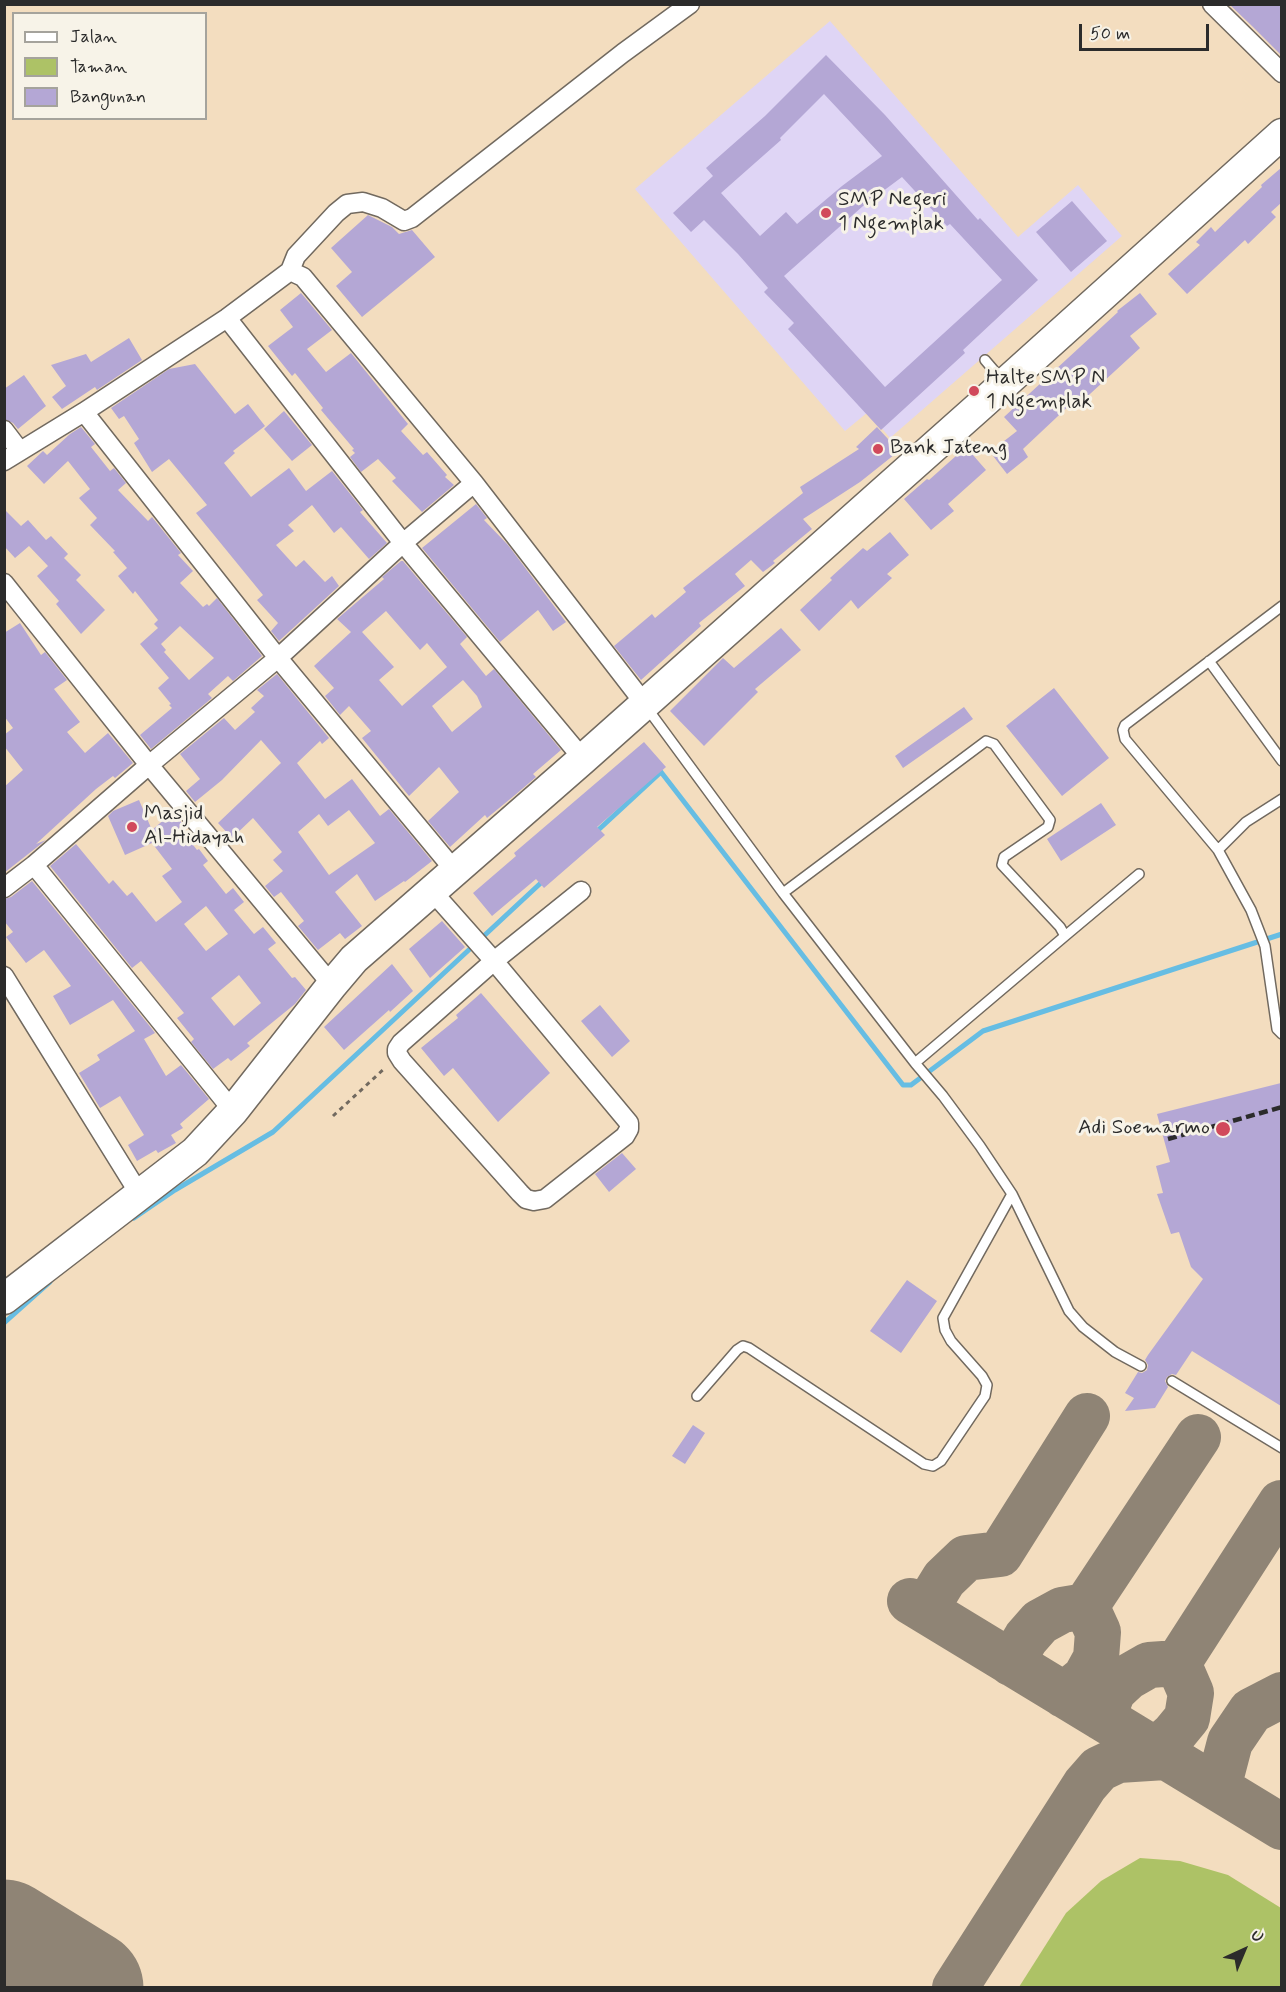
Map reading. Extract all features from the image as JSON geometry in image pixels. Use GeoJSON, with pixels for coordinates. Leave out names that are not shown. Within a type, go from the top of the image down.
{"type":"FeatureCollection","features":[{"type":"Feature","properties":{"kind":"highway"},"geometry":{"type":"LineString","coordinates":[[4,1299],[195,1152],[233,1111],[354,959],[583,759],[1281,134]]}},
{"type":"Feature","properties":{"kind":"street"},"geometry":{"type":"LineString","coordinates":[[4,461],[84,412],[227,318],[290,271],[296,256],[347,204],[363,202],[382,208],[404,220],[412,218],[623,53],[690,4]]}},
{"type":"Feature","properties":{"kind":"street"},"geometry":{"type":"LineString","coordinates":[[1212,4],[1281,73]]}},
{"type":"Feature","properties":{"kind":"street"},"geometry":{"type":"LineString","coordinates":[[290,271],[303,277],[474,483],[644,703]]}},
{"type":"Feature","properties":{"kind":"street"},"geometry":{"type":"LineString","coordinates":[[227,318],[403,543],[583,759]]}},
{"type":"Feature","properties":{"kind":"street"},"geometry":{"type":"LineString","coordinates":[[84,412],[278,658],[455,871]]}},
{"type":"Feature","properties":{"kind":"street"},"geometry":{"type":"LineString","coordinates":[[4,430],[20,451]]}},
{"type":"Feature","properties":{"kind":"street"},"geometry":{"type":"LineString","coordinates":[[4,888],[278,658],[403,543],[474,483]]}},
{"type":"Feature","properties":{"kind":"street"},"geometry":{"type":"LineString","coordinates":[[4,583],[149,765],[332,985]]}},
{"type":"Feature","properties":{"kind":"street"},"geometry":{"type":"LineString","coordinates":[[34,865],[233,1111]]}},
{"type":"Feature","properties":{"kind":"street"},"geometry":{"type":"LineString","coordinates":[[431,890],[493,960],[628,1121],[626,1136],[544,1199],[534,1201],[526,1199],[399,1056],[397,1049],[493,960],[581,891]]}},
{"type":"Feature","properties":{"kind":"street"},"geometry":{"type":"LineString","coordinates":[[4,976],[140,1195]]}},
{"type":"Feature","properties":{"kind":"lane"},"geometry":{"type":"LineString","coordinates":[[985,360],[1005,383]]}},
{"type":"Feature","properties":{"kind":"lane"},"geometry":{"type":"LineString","coordinates":[[1281,606],[1125,725],[1123,730],[1125,739],[1218,850],[1251,910],[1265,946],[1277,1029],[1281,1034]]}},
{"type":"Feature","properties":{"kind":"lane"},"geometry":{"type":"LineString","coordinates":[[1209,661],[1281,761]]}},
{"type":"Feature","properties":{"kind":"lane"},"geometry":{"type":"LineString","coordinates":[[644,703],[783,892],[980,1146],[1012,1194],[1069,1311],[1083,1327],[1115,1352],[1142,1366]]}},
{"type":"Feature","properties":{"kind":"lane"},"geometry":{"type":"LineString","coordinates":[[783,892],[988,741],[994,744],[1050,820],[1048,827],[1004,857],[1002,865],[1060,927],[1065,936]]}},
{"type":"Feature","properties":{"kind":"lane"},"geometry":{"type":"LineString","coordinates":[[1218,850],[1246,822],[1281,799]]}},
{"type":"Feature","properties":{"kind":"lane"},"geometry":{"type":"LineString","coordinates":[[915,1063],[1139,874]]}},
{"type":"Feature","properties":{"kind":"lane"},"geometry":{"type":"LineString","coordinates":[[697,1396],[742,1346],[749,1348],[924,1464],[933,1466],[941,1461],[986,1395],[987,1385],[982,1376],[951,1341],[945,1330],[943,1318],[1012,1194]]}},
{"type":"Feature","properties":{"kind":"lane"},"geometry":{"type":"LineString","coordinates":[[1172,1382],[1281,1448]]}},
{"type":"Feature","properties":{"kind":"path"},"geometry":{"type":"LineString","coordinates":[[333,1116],[399,1056]]}},
{"type":"Feature","properties":{"kind":"shaded area","name":"SMP Negeri 1 Ngemplak"},"geometry":{"type":"Polygon","coordinates":[[[830,21],[1018,237],[1078,185],[1122,236],[890,438],[868,412],[845,431],[635,189],[830,21]]]}},
{"type":"Feature","properties":{"kind":"green space"},"geometry":{"type":"Polygon","coordinates":[[[1140,1858],[1180,1861],[1228,1875],[1281,1908],[1281,1987],[1019,1987],[1066,1913],[1101,1881],[1140,1858]]]}},
{"type":"Feature","properties":{"kind":"building"},"geometry":{"type":"Polygon","coordinates":[[[1229,4],[1281,4],[1281,55],[1252,26],[1229,4]]]}},
{"type":"Feature","properties":{"kind":"building"},"geometry":{"type":"Polygon","coordinates":[[[826,55],[885,115],[978,220],[980,218],[1038,280],[963,350],[965,353],[881,430],[788,329],[794,323],[764,292],[768,288],[738,254],[704,220],[691,232],[673,213],[713,176],[706,168],[765,116],[826,55]],[[824,94],[780,138],[781,140],[721,193],[760,236],[786,212],[797,224],[882,156],[824,94]],[[902,177],[863,206],[784,276],[885,387],[1002,280],[950,224],[947,226],[902,177]]]}},
{"type":"Feature","properties":{"kind":"building"},"geometry":{"type":"Polygon","coordinates":[[[1281,168],[1281,203],[1271,212],[1276,217],[1248,244],[1245,240],[1187,294],[1168,274],[1200,245],[1196,242],[1211,227],[1215,232],[1281,168]]]}},
{"type":"Feature","properties":{"kind":"building"},"geometry":{"type":"Polygon","coordinates":[[[1072,201],[1107,241],[1071,272],[1036,232],[1072,201]]]}},
{"type":"Feature","properties":{"kind":"building"},"geometry":{"type":"Polygon","coordinates":[[[368,215],[392,227],[399,234],[412,230],[435,257],[362,317],[336,286],[352,272],[331,248],[368,215]]]}},
{"type":"Feature","properties":{"kind":"building"},"geometry":{"type":"Polygon","coordinates":[[[301,293],[332,330],[307,349],[326,372],[351,353],[408,424],[401,431],[423,455],[427,452],[447,475],[445,477],[454,485],[422,512],[392,481],[396,478],[378,459],[361,472],[350,457],[355,453],[352,450],[354,449],[321,410],[323,408],[295,373],[292,376],[268,346],[293,327],[280,310],[301,293]]]}},
{"type":"Feature","properties":{"kind":"building"},"geometry":{"type":"Polygon","coordinates":[[[1140,293],[1157,314],[1130,336],[1140,348],[1078,405],[1074,401],[1023,449],[1028,457],[1007,474],[990,452],[1017,431],[1004,417],[1117,311],[1140,293]]]}},
{"type":"Feature","properties":{"kind":"building"},"geometry":{"type":"Polygon","coordinates":[[[129,338],[142,360],[97,390],[95,387],[62,409],[52,397],[66,386],[51,365],[86,354],[91,362],[129,338]]]}},
{"type":"Feature","properties":{"kind":"building"},"geometry":{"type":"Polygon","coordinates":[[[195,364],[235,414],[248,404],[265,426],[233,451],[235,453],[224,463],[251,497],[289,468],[306,491],[332,471],[363,510],[360,512],[387,543],[369,559],[341,527],[334,533],[312,505],[288,525],[294,531],[276,545],[296,567],[304,560],[325,582],[332,576],[339,586],[279,641],[271,631],[278,623],[257,600],[263,595],[196,513],[207,505],[169,459],[152,472],[134,443],[139,439],[124,416],[119,419],[111,408],[169,369],[195,364]]]}},
{"type":"Feature","properties":{"kind":"building"},"geometry":{"type":"Polygon","coordinates":[[[24,375],[46,406],[18,429],[13,423],[4,419],[4,389],[24,375]]]}},
{"type":"Feature","properties":{"kind":"building"},"geometry":{"type":"Polygon","coordinates":[[[284,411],[312,445],[292,461],[264,429],[284,411]]]}},
{"type":"Feature","properties":{"kind":"building"},"geometry":{"type":"Polygon","coordinates":[[[81,427],[95,444],[91,447],[110,471],[114,468],[126,483],[118,490],[148,521],[152,517],[181,553],[178,555],[193,571],[180,583],[203,607],[207,604],[209,606],[217,598],[262,656],[233,681],[228,676],[208,694],[212,698],[151,749],[140,735],[172,708],[158,688],[169,678],[140,644],[158,628],[154,624],[158,620],[135,591],[133,594],[118,576],[127,568],[113,552],[115,551],[90,525],[97,518],[79,498],[90,489],[68,461],[44,484],[27,466],[43,451],[47,455],[81,427]],[[180,626],[161,644],[166,650],[164,652],[189,680],[214,658],[180,626]]]}},
{"type":"Feature","properties":{"kind":"building"},"geometry":{"type":"Polygon","coordinates":[[[877,427],[899,451],[860,482],[803,519],[812,529],[763,572],[751,560],[735,574],[745,586],[699,623],[701,626],[641,680],[614,646],[652,614],[655,618],[686,592],[683,588],[803,493],[800,487],[859,449],[856,447],[877,427]]]}},
{"type":"Feature","properties":{"kind":"building"},"geometry":{"type":"Polygon","coordinates":[[[966,447],[986,470],[948,504],[954,511],[931,530],[904,499],[966,447]]]}},
{"type":"Feature","properties":{"kind":"building"},"geometry":{"type":"Polygon","coordinates":[[[476,504],[487,518],[484,520],[508,545],[566,622],[553,631],[538,610],[500,642],[422,548],[476,504]]]}},
{"type":"Feature","properties":{"kind":"building"},"geometry":{"type":"Polygon","coordinates":[[[4,509],[21,526],[28,520],[46,540],[51,536],[68,554],[64,558],[81,575],[76,580],[105,610],[81,634],[56,604],[59,601],[37,576],[48,566],[29,546],[15,558],[4,546],[4,509]]]}},
{"type":"Feature","properties":{"kind":"building"},"geometry":{"type":"Polygon","coordinates":[[[890,532],[909,555],[887,574],[892,578],[858,609],[851,600],[819,631],[800,610],[863,548],[867,551],[890,532]]]}},
{"type":"Feature","properties":{"kind":"building"},"geometry":{"type":"Polygon","coordinates":[[[403,561],[467,637],[460,644],[486,676],[494,669],[561,750],[533,774],[536,777],[487,818],[485,815],[450,847],[428,821],[459,792],[439,767],[409,796],[362,738],[371,731],[349,706],[340,715],[325,696],[334,688],[314,666],[351,632],[337,619],[384,579],[382,577],[403,561]],[[386,611],[362,632],[394,667],[379,680],[402,706],[447,667],[427,643],[420,650],[386,611]],[[463,680],[432,706],[452,732],[482,707],[477,696],[463,680]]]}},
{"type":"Feature","properties":{"kind":"building"},"geometry":{"type":"Polygon","coordinates":[[[20,623],[41,655],[45,652],[67,680],[54,689],[80,722],[67,732],[85,753],[108,733],[133,763],[115,778],[113,776],[96,789],[36,844],[46,840],[4,873],[4,787],[23,770],[4,746],[4,735],[13,728],[4,716],[4,633],[20,623]]]}},
{"type":"Feature","properties":{"kind":"building"},"geometry":{"type":"Polygon","coordinates":[[[781,628],[801,650],[755,689],[758,692],[704,746],[670,711],[723,658],[734,668],[781,628]]]}},
{"type":"Feature","properties":{"kind":"building"},"geometry":{"type":"Polygon","coordinates":[[[277,674],[329,738],[322,744],[320,741],[297,763],[325,799],[352,779],[380,816],[389,809],[432,861],[375,901],[357,874],[335,892],[362,926],[345,939],[340,933],[318,950],[298,926],[304,921],[281,892],[274,897],[265,886],[283,871],[273,860],[282,852],[253,818],[232,838],[218,823],[281,763],[261,740],[222,780],[195,802],[186,791],[200,779],[180,754],[224,718],[235,730],[255,712],[251,708],[264,696],[257,690],[277,674]],[[349,810],[328,826],[319,814],[298,832],[329,875],[375,843],[349,810]]]}},
{"type":"Feature","properties":{"kind":"building"},"geometry":{"type":"Polygon","coordinates":[[[1054,688],[1109,758],[1062,796],[1006,726],[1054,688]]]}},
{"type":"Feature","properties":{"kind":"building"},"geometry":{"type":"Polygon","coordinates":[[[964,707],[973,719],[903,768],[895,756],[964,707]]]}},
{"type":"Feature","properties":{"kind":"building"},"geometry":{"type":"Polygon","coordinates":[[[644,742],[666,767],[597,827],[605,835],[544,888],[536,879],[492,916],[473,893],[516,856],[514,853],[644,742]]]}},
{"type":"Feature","properties":{"kind":"building"},"geometry":{"type":"Polygon","coordinates":[[[139,800],[152,830],[173,812],[183,824],[179,827],[208,861],[203,865],[226,894],[233,888],[244,902],[234,910],[254,934],[263,927],[276,943],[268,949],[292,978],[295,977],[306,990],[295,1004],[247,1043],[250,1046],[231,1061],[228,1058],[213,1069],[191,1042],[194,1039],[177,1018],[184,1013],[141,961],[132,968],[50,866],[76,844],[109,884],[113,880],[127,896],[132,892],[156,922],[182,902],[162,876],[172,869],[152,843],[125,855],[108,816],[113,811],[139,800]],[[206,906],[184,924],[206,951],[228,934],[206,906]],[[239,975],[211,998],[234,1026],[261,1003],[239,975]]]}},
{"type":"Feature","properties":{"kind":"building"},"geometry":{"type":"Polygon","coordinates":[[[1101,803],[1116,825],[1061,861],[1047,839],[1101,803]]]}},
{"type":"Feature","properties":{"kind":"building"},"geometry":{"type":"Polygon","coordinates":[[[32,881],[155,1033],[144,1039],[166,1076],[181,1065],[209,1099],[180,1124],[183,1128],[171,1135],[176,1143],[158,1153],[156,1150],[137,1161],[128,1145],[144,1135],[120,1096],[100,1108],[79,1073],[100,1060],[97,1055],[135,1031],[113,1000],[70,1025],[53,996],[71,986],[44,950],[26,963],[6,937],[13,932],[4,921],[4,899],[11,897],[32,881]]]}},
{"type":"Feature","properties":{"kind":"building"},"geometry":{"type":"Polygon","coordinates":[[[442,921],[465,947],[430,978],[409,949],[442,921]]]}},
{"type":"Feature","properties":{"kind":"building"},"geometry":{"type":"Polygon","coordinates":[[[392,964],[413,991],[344,1050],[324,1027],[392,964]]]}},
{"type":"Feature","properties":{"kind":"building"},"geometry":{"type":"Polygon","coordinates":[[[481,993],[550,1073],[498,1122],[453,1068],[444,1076],[421,1048],[458,1018],[456,1015],[481,993]]]}},
{"type":"Feature","properties":{"kind":"building"},"geometry":{"type":"Polygon","coordinates":[[[600,1005],[630,1041],[612,1057],[581,1021],[600,1005]]]}},
{"type":"Feature","properties":{"kind":"building"},"geometry":{"type":"Polygon","coordinates":[[[1281,1083],[1281,1406],[1192,1351],[1176,1375],[1172,1374],[1167,1377],[1165,1381],[1168,1387],[1155,1408],[1125,1411],[1134,1398],[1125,1393],[1138,1372],[1142,1373],[1147,1370],[1148,1365],[1145,1360],[1148,1355],[1203,1279],[1191,1267],[1179,1232],[1171,1234],[1157,1194],[1163,1193],[1156,1166],[1170,1162],[1157,1114],[1281,1083]]]}},
{"type":"Feature","properties":{"kind":"building"},"geometry":{"type":"Polygon","coordinates":[[[622,1153],[636,1169],[609,1192],[595,1174],[622,1153]]]}},
{"type":"Feature","properties":{"kind":"building"},"geometry":{"type":"Polygon","coordinates":[[[907,1280],[937,1301],[901,1353],[870,1331],[907,1280]]]}},
{"type":"Feature","properties":{"kind":"building"},"geometry":{"type":"Polygon","coordinates":[[[693,1425],[705,1433],[685,1464],[672,1456],[693,1425]]]}},
{"type":"Feature","properties":{"kind":"waterway"},"geometry":{"type":"LineString","coordinates":[[595,833],[661,772],[903,1085],[911,1085],[983,1031],[1282,934]]}},
{"type":"Feature","properties":{"kind":"waterway"},"geometry":{"type":"LineString","coordinates":[[134,1218],[175,1190],[273,1132],[544,880]]}},
{"type":"Feature","properties":{"kind":"waterway"},"geometry":{"type":"LineString","coordinates":[[4,1323],[50,1282]]}},
{"type":"Feature","properties":{"kind":"taxiway"},"geometry":{"type":"LineString","coordinates":[[925,1610],[944,1579],[966,1558],[1000,1554],[1087,1416]]}},
{"type":"Feature","properties":{"kind":"taxiway"},"geometry":{"type":"LineString","coordinates":[[1086,1606],[1198,1437]]}},
{"type":"Feature","properties":{"kind":"taxiway"},"geometry":{"type":"LineString","coordinates":[[1178,1663],[1281,1503]]}},
{"type":"Feature","properties":{"kind":"taxiway"},"geometry":{"type":"LineString","coordinates":[[910,1601],[1282,1827]]}},
{"type":"Feature","properties":{"kind":"taxiway"},"geometry":{"type":"LineString","coordinates":[[1011,1663],[1026,1638],[1040,1622],[1062,1610],[1086,1606],[1098,1632],[1096,1658],[1085,1678],[1064,1695]]}},
{"type":"Feature","properties":{"kind":"taxiway"},"geometry":{"type":"LineString","coordinates":[[1102,1718],[1113,1691],[1128,1677],[1149,1665],[1178,1663],[1191,1693],[1187,1718],[1155,1751]]}},
{"type":"Feature","properties":{"kind":"taxiway"},"geometry":{"type":"LineString","coordinates":[[1218,1788],[1230,1742],[1251,1711],[1282,1695]]}},
{"type":"Feature","properties":{"kind":"taxiway"},"geometry":{"type":"LineString","coordinates":[[955,1988],[1085,1785],[1099,1769],[1118,1760],[1165,1757]]}},
{"type":"Feature","properties":{"kind":"runway"},"geometry":{"type":"LineString","coordinates":[[4,1938],[85,1988]]}},
{"type":"Feature","properties":{"kind":"railway"},"geometry":{"type":"LineString","coordinates":[[1168,1139],[1282,1107]]}},
{"type":"Feature","properties":{"kind":"place","name":"SMP Negeri 1 Ngemplak"},"geometry":{"type":"Point","coordinates":[826,213]}},
{"type":"Feature","properties":{"kind":"place","name":"Halte SMP N 1 Ngemplak"},"geometry":{"type":"Point","coordinates":[974,391]}},
{"type":"Feature","properties":{"kind":"place","name":"Bank Jateng"},"geometry":{"type":"Point","coordinates":[878,449]}},
{"type":"Feature","properties":{"kind":"place","name":"Masjid Al-Hidayah"},"geometry":{"type":"Point","coordinates":[132,827]}},
{"type":"Feature","properties":{"kind":"place","name":"Adi Soemarmo"},"geometry":{"type":"Point","coordinates":[1223,1129]}}]}
